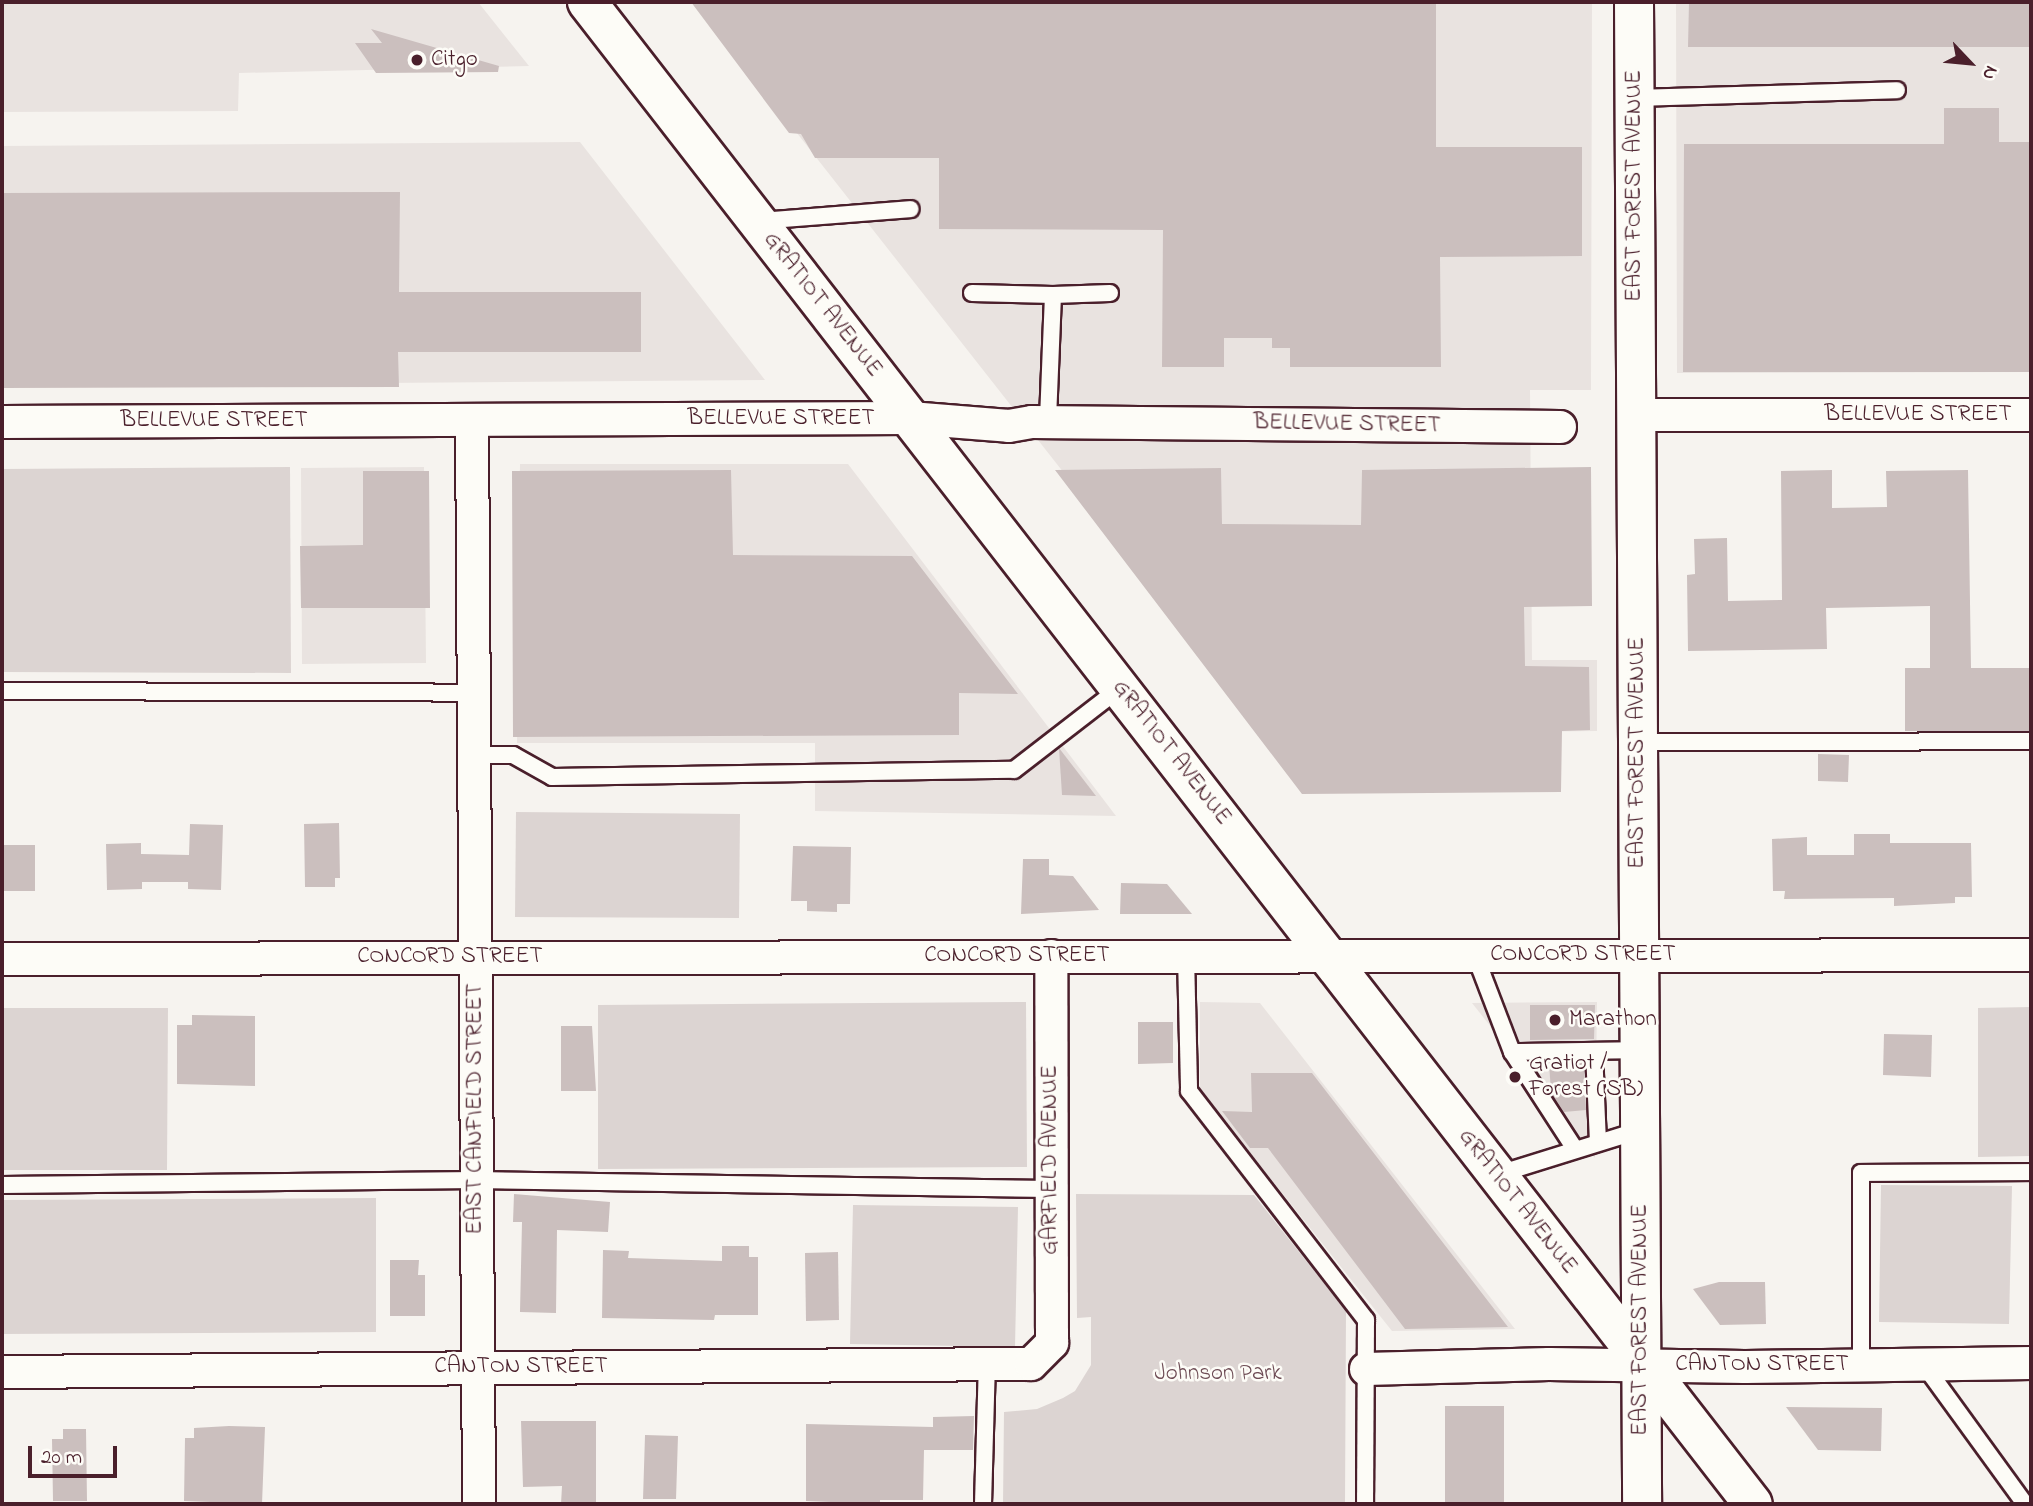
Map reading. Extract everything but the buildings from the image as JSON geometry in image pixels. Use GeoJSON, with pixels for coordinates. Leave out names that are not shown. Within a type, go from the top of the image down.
{"type":"FeatureCollection","features":[{"type":"Feature","properties":{"kind":"main road","name":"GRATIOT AVENUE"},"geometry":{"type":"LineString","coordinates":[[587,2],[1753,1504]]}},
{"type":"Feature","properties":{"kind":"main road","name":"EAST FOREST AVENUE"},"geometry":{"type":"LineString","coordinates":[[1634,2],[1642,1504]]}},
{"type":"Feature","properties":{"kind":"street","name":"BELLEVUE STREET"},"geometry":{"type":"LineString","coordinates":[[1636,415],[2031,415]]}},
{"type":"Feature","properties":{"kind":"street","name":"BELLEVUE STREET"},"geometry":{"type":"LineString","coordinates":[[2,422],[910,418],[1009,426],[1048,422],[1560,427]]}},
{"type":"Feature","properties":{"kind":"street","name":"EAST CANFIELD STREET"},"geometry":{"type":"LineString","coordinates":[[472,420],[479,1504]]}},
{"type":"Feature","properties":{"kind":"street","name":"CONCORD STREET"},"geometry":{"type":"LineString","coordinates":[[2,959],[2031,955]]}},
{"type":"Feature","properties":{"kind":"street","name":"GARFIELD AVENUE"},"geometry":{"type":"LineString","coordinates":[[1039,1359],[1052,1343],[1051,956]]}},
{"type":"Feature","properties":{"kind":"street","name":"CANTON STREET"},"geometry":{"type":"LineString","coordinates":[[2,1372],[1031,1364],[1039,1359]]}},
{"type":"Feature","properties":{"kind":"street","name":"CANTON STREET"},"geometry":{"type":"LineString","coordinates":[[1366,1369],[1641,1363],[2031,1363]]}},
{"type":"Feature","properties":{"kind":"lane"},"geometry":{"type":"LineString","coordinates":[[1634,99],[1897,90]]}},
{"type":"Feature","properties":{"kind":"lane"},"geometry":{"type":"LineString","coordinates":[[756,221],[911,209]]}},
{"type":"Feature","properties":{"kind":"lane"},"geometry":{"type":"LineString","coordinates":[[972,293],[1110,293]]}},
{"type":"Feature","properties":{"kind":"lane"},"geometry":{"type":"LineString","coordinates":[[1048,422],[1052,295]]}},
{"type":"Feature","properties":{"kind":"lane"},"geometry":{"type":"LineString","coordinates":[[474,755],[513,755],[552,778],[1014,770],[1120,688]]}},
{"type":"Feature","properties":{"kind":"lane"},"geometry":{"type":"LineString","coordinates":[[2,691],[474,693]]}},
{"type":"Feature","properties":{"kind":"lane"},"geometry":{"type":"LineString","coordinates":[[1638,742],[2031,741]]}},
{"type":"Feature","properties":{"kind":"lane"},"geometry":{"type":"LineString","coordinates":[[1186,955],[1189,1091],[1366,1320],[1365,1504]]}},
{"type":"Feature","properties":{"kind":"lane"},"geometry":{"type":"LineString","coordinates":[[1475,956],[1512,1052],[1575,1149]]}},
{"type":"Feature","properties":{"kind":"lane"},"geometry":{"type":"LineString","coordinates":[[1594,1051],[1598,1142]]}},
{"type":"Feature","properties":{"kind":"lane"},"geometry":{"type":"LineString","coordinates":[[1512,1052],[1639,1051]]}},
{"type":"Feature","properties":{"kind":"lane"},"geometry":{"type":"LineString","coordinates":[[1496,1174],[1640,1130]]}},
{"type":"Feature","properties":{"kind":"lane"},"geometry":{"type":"LineString","coordinates":[[1861,1365],[1861,1173],[2031,1172]]}},
{"type":"Feature","properties":{"kind":"lane"},"geometry":{"type":"LineString","coordinates":[[2,1185],[477,1180],[1051,1189]]}},
{"type":"Feature","properties":{"kind":"lane"},"geometry":{"type":"LineString","coordinates":[[983,1504],[987,1364]]}},
{"type":"Feature","properties":{"kind":"lane"},"geometry":{"type":"LineString","coordinates":[[1924,1364],[2025,1504]]}},
{"type":"Feature","properties":{"kind":"shaded area"},"geometry":{"type":"Polygon","coordinates":[[[2,2],[478,2],[529,66],[239,73],[238,111],[2,112],[2,2]]]}},
{"type":"Feature","properties":{"kind":"shaded area"},"geometry":{"type":"Polygon","coordinates":[[[694,2],[1592,2],[1591,390],[1530,390],[1532,660],[1597,660],[1597,731],[1269,734],[694,2]]]}},
{"type":"Feature","properties":{"kind":"shaded area"},"geometry":{"type":"Polygon","coordinates":[[[1676,2],[2031,2],[2031,372],[1677,373],[1676,2]]]}},
{"type":"Feature","properties":{"kind":"shaded area"},"geometry":{"type":"Polygon","coordinates":[[[580,142],[765,380],[2,386],[2,146],[580,142]]]}},
{"type":"Feature","properties":{"kind":"shaded area"},"geometry":{"type":"Polygon","coordinates":[[[520,464],[848,464],[1116,816],[815,811],[815,743],[517,743],[520,464]]]}},
{"type":"Feature","properties":{"kind":"shaded area"},"geometry":{"type":"Polygon","coordinates":[[[424,467],[426,663],[302,664],[301,468],[424,467]]]}},
{"type":"Feature","properties":{"kind":"shaded area"},"geometry":{"type":"Polygon","coordinates":[[[1200,1002],[1260,1003],[1515,1329],[1392,1331],[1200,1090],[1200,1002]]]}},
{"type":"Feature","properties":{"kind":"shaded area"},"geometry":{"type":"Polygon","coordinates":[[[1597,1002],[1595,1158],[1472,1003],[1597,1002]]]}},
{"type":"Feature","properties":{"kind":"green space"},"geometry":{"type":"Polygon","coordinates":[[[290,467],[291,673],[2,672],[2,469],[290,467]]]}},
{"type":"Feature","properties":{"kind":"green space"},"geometry":{"type":"Polygon","coordinates":[[[516,812],[740,814],[739,918],[515,917],[516,812]]]}},
{"type":"Feature","properties":{"kind":"green space"},"geometry":{"type":"Polygon","coordinates":[[[1026,1002],[1027,1167],[598,1169],[598,1005],[1026,1002]]]}},
{"type":"Feature","properties":{"kind":"green space"},"geometry":{"type":"Polygon","coordinates":[[[2031,1007],[2031,1156],[1978,1157],[1978,1008],[2031,1007]]]}},
{"type":"Feature","properties":{"kind":"green space"},"geometry":{"type":"Polygon","coordinates":[[[2,1008],[168,1008],[167,1170],[2,1170],[2,1008]]]}},
{"type":"Feature","properties":{"kind":"green space"},"geometry":{"type":"Polygon","coordinates":[[[1881,1185],[2012,1186],[2009,1324],[1879,1322],[1881,1185]]]}},
{"type":"Feature","properties":{"kind":"green space","name":"Johnson Park"},"geometry":{"type":"Polygon","coordinates":[[[1076,1194],[1254,1195],[1346,1311],[1345,1504],[1003,1504],[1004,1412],[1037,1409],[1063,1398],[1075,1391],[1091,1365],[1091,1317],[1077,1318],[1076,1194]]]}},
{"type":"Feature","properties":{"kind":"green space"},"geometry":{"type":"Polygon","coordinates":[[[376,1198],[376,1332],[2,1334],[2,1200],[376,1198]]]}},
{"type":"Feature","properties":{"kind":"green space"},"geometry":{"type":"Polygon","coordinates":[[[853,1205],[1018,1207],[1015,1347],[850,1344],[853,1205]]]}},
{"type":"Feature","properties":{"kind":"place","name":"Citgo"},"geometry":{"type":"Point","coordinates":[417,60]}},
{"type":"Feature","properties":{"kind":"place","name":"Marathon"},"geometry":{"type":"Point","coordinates":[1555,1020]}},
{"type":"Feature","properties":{"kind":"place","name":"Gratiot / Forest (SB)"},"geometry":{"type":"Point","coordinates":[1515,1077]}}]}
